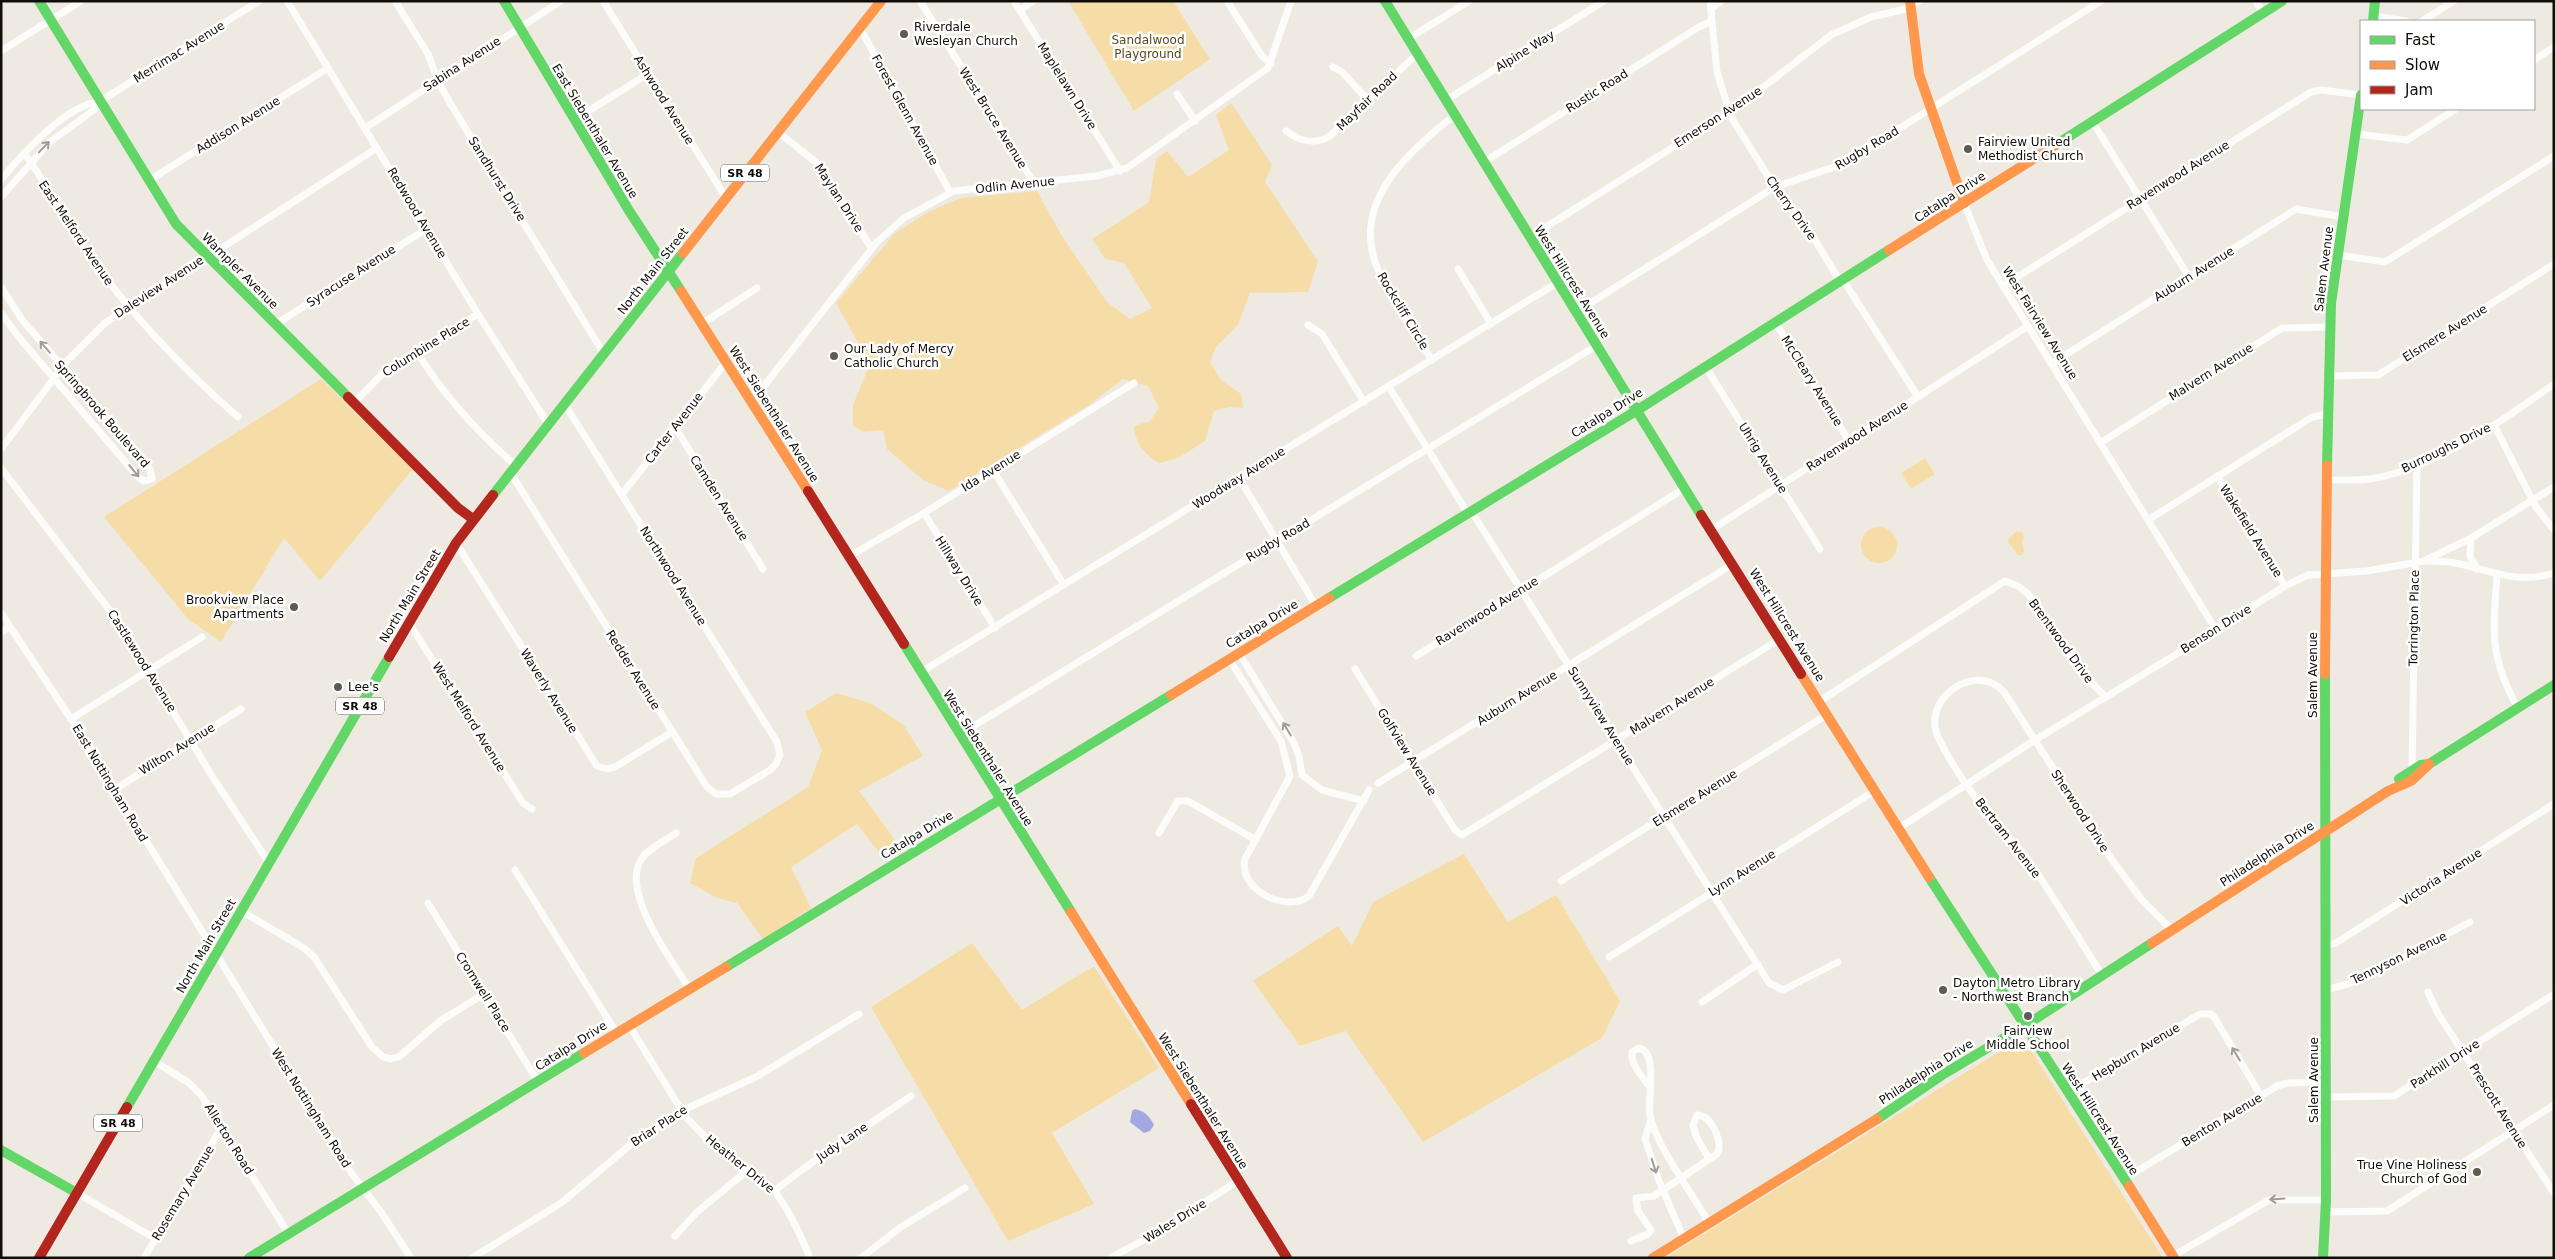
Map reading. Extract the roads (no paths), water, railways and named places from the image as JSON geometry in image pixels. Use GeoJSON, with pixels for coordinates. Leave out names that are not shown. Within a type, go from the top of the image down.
{"type":"FeatureCollection","features":[{"type":"Feature","properties":{"kind":"main road","name":"Wampler Avenue"},"geometry":{"type":"LineString","coordinates":[[39,1],[174,222],[355,402],[458,508],[473,519]]}},
{"type":"Feature","properties":{"kind":"main road","name":"East Siebenthaler Avenue"},"geometry":{"type":"LineString","coordinates":[[504,1],[574,120],[668,271]]}},
{"type":"Feature","properties":{"kind":"main road","name":"North Main Street"},"geometry":{"type":"LineString","coordinates":[[39,1258],[456,543],[512,469],[881,1]]}},
{"type":"Feature","properties":{"kind":"main road","name":"West Hillcrest Avenue"},"geometry":{"type":"LineString","coordinates":[[1385,1],[1711,530],[2017,1016],[2026,1025],[2174,1257]]}},
{"type":"Feature","properties":{"kind":"main road","name":"Catalpa Drive"},"geometry":{"type":"LineString","coordinates":[[249,1258],[362,1187],[538,1082],[616,1032],[1000,800],[1636,410],[2282,1]]}},
{"type":"Feature","properties":{"kind":"main road"},"geometry":{"type":"LineString","coordinates":[[2373,18],[2376,1]]}},
{"type":"Feature","properties":{"kind":"main road","name":"West Fairview Avenue"},"geometry":{"type":"LineString","coordinates":[[1913,4],[1917,67],[1964,203]]}},
{"type":"Feature","properties":{"kind":"main road","name":"Salem Avenue"},"geometry":{"type":"LineString","coordinates":[[2323,1258],[2326,1212],[2325,574],[2330,327],[2343,217],[2360,105]]}},
{"type":"Feature","properties":{"kind":"main road","name":"West Siebenthaler Avenue"},"geometry":{"type":"LineString","coordinates":[[668,271],[752,401],[1286,1258]]}},
{"type":"Feature","properties":{"kind":"main road","name":"Philadelphia Drive"},"geometry":{"type":"LineString","coordinates":[[2388,791],[2392,784],[2421,765],[2429,764],[2554,686]]}},
{"type":"Feature","properties":{"kind":"main road","name":"Philadelphia Drive"},"geometry":{"type":"LineString","coordinates":[[1653,1258],[1912,1097],[1942,1075],[2026,1025],[2326,830],[2388,791],[2395,789],[2425,771],[2429,764]]}},
{"type":"Feature","properties":{"kind":"main road"},"geometry":{"type":"LineString","coordinates":[[1,1150],[76,1194]]}},
{"type":"Feature","properties":{"kind":"street"},"geometry":{"type":"LineString","coordinates":[[1,51],[81,1]]}},
{"type":"Feature","properties":{"kind":"street","name":"Merrimac Avenue"},"geometry":{"type":"LineString","coordinates":[[1,197],[30,161],[59,133],[95,109],[99,102],[259,1]]}},
{"type":"Feature","properties":{"kind":"street","name":"Redwood Avenue"},"geometry":{"type":"LineString","coordinates":[[287,1],[478,314],[548,424]]}},
{"type":"Feature","properties":{"kind":"street","name":"Sandhurst Drive"},"geometry":{"type":"LineString","coordinates":[[395,1],[428,54],[438,81],[604,354]]}},
{"type":"Feature","properties":{"kind":"street","name":"Sabina Avenue"},"geometry":{"type":"LineString","coordinates":[[365,128],[561,1]]}},
{"type":"Feature","properties":{"kind":"street","name":"Ashwood Avenue"},"geometry":{"type":"LineString","coordinates":[[603,1],[726,198]]}},
{"type":"Feature","properties":{"kind":"street","name":"West Bruce Avenue"},"geometry":{"type":"LineString","coordinates":[[920,1],[1034,183]]}},
{"type":"Feature","properties":{"kind":"street","name":"Maplelawn Drive"},"geometry":{"type":"LineString","coordinates":[[1014,1],[1120,172]]}},
{"type":"Feature","properties":{"kind":"street"},"geometry":{"type":"LineString","coordinates":[[1020,10],[1033,1]]}},
{"type":"Feature","properties":{"kind":"street"},"geometry":{"type":"LineString","coordinates":[[1227,1],[1262,56],[1270,64]]}},
{"type":"Feature","properties":{"kind":"street","name":"Odlin Avenue"},"geometry":{"type":"LineString","coordinates":[[752,401],[872,249],[896,223],[950,192],[1120,172],[1266,70],[1270,64],[1291,1]]}},
{"type":"Feature","properties":{"kind":"street"},"geometry":{"type":"LineString","coordinates":[[1408,39],[1468,1]]}},
{"type":"Feature","properties":{"kind":"street","name":"Alpine Way"},"geometry":{"type":"LineString","coordinates":[[1446,100],[1604,1]]}},
{"type":"Feature","properties":{"kind":"street"},"geometry":{"type":"LineString","coordinates":[[1711,5],[1721,1]]}},
{"type":"Feature","properties":{"kind":"street","name":"Rugby Road"},"geometry":{"type":"LineString","coordinates":[[1576,312],[1774,187],[1836,169],[2101,1]]}},
{"type":"Feature","properties":{"kind":"street"},"geometry":{"type":"LineString","coordinates":[[2256,1],[2263,13]]}},
{"type":"Feature","properties":{"kind":"street"},"geometry":{"type":"LineString","coordinates":[[2424,20],[2454,1]]}},
{"type":"Feature","properties":{"kind":"street","name":"Emerson Avenue"},"geometry":{"type":"LineString","coordinates":[[1530,238],[1730,111],[1831,35],[1871,17],[1913,4]]}},
{"type":"Feature","properties":{"kind":"street","name":"Cherry Drive"},"geometry":{"type":"LineString","coordinates":[[1711,5],[1717,72],[1735,123],[1774,187],[1802,219],[1840,281],[1847,286],[1918,397]]}},
{"type":"Feature","properties":{"kind":"street"},"geometry":{"type":"LineString","coordinates":[[2373,18],[2395,20]]}},
{"type":"Feature","properties":{"kind":"street","name":"Rustic Road"},"geometry":{"type":"LineString","coordinates":[[1484,162],[1699,27],[1712,21]]}},
{"type":"Feature","properties":{"kind":"street","name":"Forest Glenn Avenue"},"geometry":{"type":"LineString","coordinates":[[860,28],[950,192]]}},
{"type":"Feature","properties":{"kind":"street"},"geometry":{"type":"LineString","coordinates":[[2535,59],[2554,47]]}},
{"type":"Feature","properties":{"kind":"street","name":"Mayfair Road"},"geometry":{"type":"LineString","coordinates":[[1286,131],[1301,140],[1325,139],[1417,54]]}},
{"type":"Feature","properties":{"kind":"street"},"geometry":{"type":"LineString","coordinates":[[1333,67],[1342,72],[1368,99]]}},
{"type":"Feature","properties":{"kind":"street","name":"Addison Avenue"},"geometry":{"type":"LineString","coordinates":[[148,181],[328,68]]}},
{"type":"Feature","properties":{"kind":"street"},"geometry":{"type":"LineString","coordinates":[[574,120],[648,74]]}},
{"type":"Feature","properties":{"kind":"street","name":"Ravenwood Avenue"},"geometry":{"type":"LineString","coordinates":[[2003,286],[2311,92],[2321,90],[2360,95]]}},
{"type":"Feature","properties":{"kind":"street"},"geometry":{"type":"LineString","coordinates":[[1177,94],[1195,121]]}},
{"type":"Feature","properties":{"kind":"street","name":"Merrimac Avenue"},"geometry":{"type":"LineString","coordinates":[[1,180],[24,153],[55,124],[90,102],[99,102]]}},
{"type":"Feature","properties":{"kind":"street"},"geometry":{"type":"LineString","coordinates":[[2357,134],[2407,140],[2454,110]]}},
{"type":"Feature","properties":{"kind":"street","name":"Rockcliff Circle"},"geometry":{"type":"LineString","coordinates":[[1432,360],[1378,271],[1371,246],[1371,219],[1378,196],[1390,176],[1411,154],[1455,115]]}},
{"type":"Feature","properties":{"kind":"street"},"geometry":{"type":"LineString","coordinates":[[2092,121],[2189,278]]}},
{"type":"Feature","properties":{"kind":"street","name":"Maylan Drive"},"geometry":{"type":"LineString","coordinates":[[778,132],[817,163],[872,249]]}},
{"type":"Feature","properties":{"kind":"street","name":"Daleview Avenue"},"geometry":{"type":"LineString","coordinates":[[1,449],[62,367],[91,334],[127,306],[377,148]]}},
{"type":"Feature","properties":{"kind":"street","name":"East Melford Avenue"},"geometry":{"type":"LineString","coordinates":[[24,153],[69,226],[127,306],[172,356],[238,417]]}},
{"type":"Feature","properties":{"kind":"street"},"geometry":{"type":"LineString","coordinates":[[2338,255],[2385,262],[2554,156]]}},
{"type":"Feature","properties":{"kind":"street","name":"West Fairview Avenue"},"geometry":{"type":"LineString","coordinates":[[1964,203],[1982,251],[2216,630]]}},
{"type":"Feature","properties":{"kind":"street","name":"Auburn Avenue"},"geometry":{"type":"LineString","coordinates":[[2051,364],[2296,210],[2343,217]]}},
{"type":"Feature","properties":{"kind":"street","name":"Syracuse Avenue"},"geometry":{"type":"LineString","coordinates":[[276,324],[426,229]]}},
{"type":"Feature","properties":{"kind":"street","name":"Elsmere Avenue"},"geometry":{"type":"LineString","coordinates":[[2329,376],[2378,375],[2554,264]]}},
{"type":"Feature","properties":{"kind":"street"},"geometry":{"type":"LineString","coordinates":[[1458,269],[1491,324]]}},
{"type":"Feature","properties":{"kind":"street","name":"Woodway Avenue"},"geometry":{"type":"LineString","coordinates":[[920,672],[1558,283]]}},
{"type":"Feature","properties":{"kind":"street","name":"Springbrook Boulevard"},"geometry":{"type":"LineString","coordinates":[[1,287],[23,321],[145,461],[150,468],[152,479],[145,481],[139,478],[1,313]]}},
{"type":"Feature","properties":{"kind":"street"},"geometry":{"type":"LineString","coordinates":[[703,323],[757,288]]}},
{"type":"Feature","properties":{"kind":"street","name":"Columbine Place"},"geometry":{"type":"LineString","coordinates":[[355,402],[384,372],[478,314]]}},
{"type":"Feature","properties":{"kind":"street","name":"McCleary Avenue"},"geometry":{"type":"LineString","coordinates":[[1775,322],[1849,441]]}},
{"type":"Feature","properties":{"kind":"street"},"geometry":{"type":"LineString","coordinates":[[1308,325],[1322,334],[1364,402]]}},
{"type":"Feature","properties":{"kind":"street","name":"Ravenwood Avenue"},"geometry":{"type":"LineString","coordinates":[[1711,530],[2028,326]]}},
{"type":"Feature","properties":{"kind":"street","name":"Malvern Avenue"},"geometry":{"type":"LineString","coordinates":[[2100,442],[2282,328],[2330,327]]}},
{"type":"Feature","properties":{"kind":"street","name":"Rugby Road"},"geometry":{"type":"LineString","coordinates":[[959,735],[1596,346]]}},
{"type":"Feature","properties":{"kind":"street","name":"Redder Avenue"},"geometry":{"type":"LineString","coordinates":[[416,352],[433,379],[460,414],[512,469],[707,787],[722,795],[730,794],[773,768],[778,761],[780,751]]}},
{"type":"Feature","properties":{"kind":"street","name":"Carter Avenue"},"geometry":{"type":"LineString","coordinates":[[622,494],[727,362]]}},
{"type":"Feature","properties":{"kind":"street","name":"Uhrig Avenue"},"geometry":{"type":"LineString","coordinates":[[1706,366],[1820,549]]}},
{"type":"Feature","properties":{"kind":"street","name":"Ida Avenue"},"geometry":{"type":"LineString","coordinates":[[848,557],[924,513],[1134,383]]}},
{"type":"Feature","properties":{"kind":"street","name":"Burroughs Drive"},"geometry":{"type":"LineString","coordinates":[[2327,480],[2375,478],[2417,465],[2494,425],[2554,384]]}},
{"type":"Feature","properties":{"kind":"street","name":"Sunnyview Avenue"},"geometry":{"type":"LineString","coordinates":[[1389,387],[1469,512],[1475,517],[1769,983],[1783,990],[1838,962]]}},
{"type":"Feature","properties":{"kind":"street","name":"Northwood Avenue"},"geometry":{"type":"LineString","coordinates":[[564,403],[777,742],[780,751]]}},
{"type":"Feature","properties":{"kind":"street"},"geometry":{"type":"LineString","coordinates":[[2148,520],[2312,417],[2328,414]]}},
{"type":"Feature","properties":{"kind":"street"},"geometry":{"type":"LineString","coordinates":[[2494,425],[2533,501],[2554,530]]}},
{"type":"Feature","properties":{"kind":"street","name":"Camden Avenue"},"geometry":{"type":"LineString","coordinates":[[675,427],[763,570]]}},
{"type":"Feature","properties":{"kind":"street","name":"Torrington Place"},"geometry":{"type":"LineString","coordinates":[[2412,771],[2417,465]]}},
{"type":"Feature","properties":{"kind":"street","name":"Castlewood Avenue"},"geometry":{"type":"LineString","coordinates":[[1,468],[99,594],[150,670],[192,742],[269,863]]}},
{"type":"Feature","properties":{"kind":"street"},"geometry":{"type":"LineString","coordinates":[[993,470],[1064,585]]}},
{"type":"Feature","properties":{"kind":"street","name":"Wakefield Avenue"},"geometry":{"type":"LineString","coordinates":[[2217,476],[2285,586]]}},
{"type":"Feature","properties":{"kind":"street"},"geometry":{"type":"LineString","coordinates":[[1239,478],[1316,606]]}},
{"type":"Feature","properties":{"kind":"street","name":"Benson Drive"},"geometry":{"type":"LineString","coordinates":[[1899,828],[2035,740],[2285,586],[2308,575],[2367,571],[2424,560],[2471,538],[2554,487]]}},
{"type":"Feature","properties":{"kind":"street","name":"Ravenwood Avenue"},"geometry":{"type":"LineString","coordinates":[[1416,656],[1685,488]]}},
{"type":"Feature","properties":{"kind":"street","name":"Hillway Drive"},"geometry":{"type":"LineString","coordinates":[[924,513],[995,628]]}},
{"type":"Feature","properties":{"kind":"street"},"geometry":{"type":"LineString","coordinates":[[2471,538],[2470,556],[2477,569]]}},
{"type":"Feature","properties":{"kind":"street","name":"Waverly Avenue"},"geometry":{"type":"LineString","coordinates":[[456,543],[597,766],[607,769],[615,767],[672,732]]}},
{"type":"Feature","properties":{"kind":"street"},"geometry":{"type":"LineString","coordinates":[[2424,560],[2447,562],[2497,575],[2525,578],[2554,573]]}},
{"type":"Feature","properties":{"kind":"street","name":"Auburn Avenue"},"geometry":{"type":"LineString","coordinates":[[1378,783],[1733,564]]}},
{"type":"Feature","properties":{"kind":"street"},"geometry":{"type":"LineString","coordinates":[[2497,575],[2494,632],[2495,652],[2500,673],[2518,708]]}},
{"type":"Feature","properties":{"kind":"street","name":"Brentwood Drive"},"geometry":{"type":"LineString","coordinates":[[1820,701],[2005,581],[2016,585],[2027,593],[2073,660],[2106,697]]}},
{"type":"Feature","properties":{"kind":"street","name":"East Nottingham Road"},"geometry":{"type":"LineString","coordinates":[[1,613],[71,719],[216,955]]}},
{"type":"Feature","properties":{"kind":"street","name":"West Melford Avenue"},"geometry":{"type":"LineString","coordinates":[[409,623],[523,803],[532,809]]}},
{"type":"Feature","properties":{"kind":"street"},"geometry":{"type":"LineString","coordinates":[[1,632],[9,627]]}},
{"type":"Feature","properties":{"kind":"street"},"geometry":{"type":"LineString","coordinates":[[71,719],[202,637]]}},
{"type":"Feature","properties":{"kind":"street","name":"Malvern Avenue"},"geometry":{"type":"LineString","coordinates":[[1461,835],[1780,639]]}},
{"type":"Feature","properties":{"kind":"street"},"geometry":{"type":"LineString","coordinates":[[1239,653],[1289,733],[1300,756],[1302,775]]}},
{"type":"Feature","properties":{"kind":"street"},"geometry":{"type":"LineString","coordinates":[[1229,659],[1281,741],[1290,776],[1246,859],[1244,868],[1252,884],[1260,892],[1280,901],[1290,903],[1300,901],[1311,894],[1369,790]]}},
{"type":"Feature","properties":{"kind":"street","name":"Golfview Avenue"},"geometry":{"type":"LineString","coordinates":[[1355,669],[1461,835]]}},
{"type":"Feature","properties":{"kind":"street","name":"Sherwood Drive"},"geometry":{"type":"LineString","coordinates":[[1935,725],[1935,716],[1939,704],[1956,686],[1972,681],[1996,685],[2004,692],[2124,878],[2152,911],[2172,930]]}},
{"type":"Feature","properties":{"kind":"street","name":"Wilton Avenue"},"geometry":{"type":"LineString","coordinates":[[114,790],[241,709]]}},
{"type":"Feature","properties":{"kind":"street","name":"Elsmere Avenue"},"geometry":{"type":"LineString","coordinates":[[1561,881],[1828,714]]}},
{"type":"Feature","properties":{"kind":"street","name":"Bertram Avenue"},"geometry":{"type":"LineString","coordinates":[[1935,725],[1938,739],[1984,809],[2027,859],[2102,975]]}},
{"type":"Feature","properties":{"kind":"street"},"geometry":{"type":"LineString","coordinates":[[1290,776],[1302,775],[1322,790],[1364,801]]}},
{"type":"Feature","properties":{"kind":"street","name":"Lynn Avenue"},"geometry":{"type":"LineString","coordinates":[[1609,957],[1876,790]]}},
{"type":"Feature","properties":{"kind":"street"},"geometry":{"type":"LineString","coordinates":[[1160,833],[1178,801],[1188,801],[1256,840]]}},
{"type":"Feature","properties":{"kind":"street","name":"Victoria Avenue"},"geometry":{"type":"LineString","coordinates":[[2325,946],[2336,943],[2413,896],[2554,804]]}},
{"type":"Feature","properties":{"kind":"street"},"geometry":{"type":"LineString","coordinates":[[676,834],[644,854],[638,864],[636,875],[639,894],[649,922],[689,988]]}},
{"type":"Feature","properties":{"kind":"street"},"geometry":{"type":"LineString","coordinates":[[515,870],[616,1032]]}},
{"type":"Feature","properties":{"kind":"street","name":"Cromwell Place"},"geometry":{"type":"LineString","coordinates":[[428,903],[538,1082]]}},
{"type":"Feature","properties":{"kind":"street"},"geometry":{"type":"LineString","coordinates":[[241,911],[304,948],[314,957],[372,1046],[383,1057],[391,1059],[400,1056],[440,1021],[484,994]]}},
{"type":"Feature","properties":{"kind":"street","name":"Tennyson Avenue"},"geometry":{"type":"LineString","coordinates":[[2326,990],[2348,984],[2470,922]]}},
{"type":"Feature","properties":{"kind":"street","name":"West Nottingham Road"},"geometry":{"type":"LineString","coordinates":[[216,955],[352,1174],[409,1257]]}},
{"type":"Feature","properties":{"kind":"street"},"geometry":{"type":"LineString","coordinates":[[1702,1002],[1758,964]]}},
{"type":"Feature","properties":{"kind":"street","name":"Prescott Avenue"},"geometry":{"type":"LineString","coordinates":[[2428,992],[2437,1012],[2554,1193]]}},
{"type":"Feature","properties":{"kind":"street","name":"Parkhill Drive"},"geometry":{"type":"LineString","coordinates":[[2326,1097],[2394,1096],[2554,994]]}},
{"type":"Feature","properties":{"kind":"street","name":"Hepburn Avenue"},"geometry":{"type":"LineString","coordinates":[[2068,1092],[2206,1013],[2214,1017],[2261,1096]]}},
{"type":"Feature","properties":{"kind":"street","name":"Briar Place"},"geometry":{"type":"LineString","coordinates":[[472,1258],[561,1202],[630,1146],[682,1111],[756,1077],[859,1014]]}},
{"type":"Feature","properties":{"kind":"street","name":"Heather Drive"},"geometry":{"type":"LineString","coordinates":[[629,1025],[682,1111],[709,1141],[774,1191],[794,1222],[810,1258]]}},
{"type":"Feature","properties":{"kind":"street"},"geometry":{"type":"LineString","coordinates":[[1650,1087],[1633,1063],[1631,1056],[1632,1052],[1639,1048],[1647,1053],[1651,1064],[1651,1119],[1653,1128],[1709,1223]]}},
{"type":"Feature","properties":{"kind":"street","name":"Allerton Road"},"geometry":{"type":"LineString","coordinates":[[154,1061],[193,1086],[201,1095],[288,1233]]}},
{"type":"Feature","properties":{"kind":"street","name":"Benton Avenue"},"geometry":{"type":"LineString","coordinates":[[2124,1179],[2277,1086],[2288,1083],[2326,1082]]}},
{"type":"Feature","properties":{"kind":"street","name":"Judy Lane"},"geometry":{"type":"LineString","coordinates":[[774,1191],[827,1152],[911,1096]]}},
{"type":"Feature","properties":{"kind":"street"},"geometry":{"type":"LineString","coordinates":[[2326,1212],[2385,1212],[2554,1105]]}},
{"type":"Feature","properties":{"kind":"street"},"geometry":{"type":"LineString","coordinates":[[1631,1241],[1648,1234],[1651,1230],[1638,1211],[1636,1198],[1654,1196],[1717,1154],[1720,1147],[1708,1119],[1703,1115],[1697,1115],[1693,1125],[1696,1136],[1709,1159]]}},
{"type":"Feature","properties":{"kind":"street"},"geometry":{"type":"LineString","coordinates":[[1651,1119],[1645,1139],[1662,1190],[1684,1239]]}},
{"type":"Feature","properties":{"kind":"street","name":"Rosemary Avenue"},"geometry":{"type":"LineString","coordinates":[[144,1258],[221,1128]]}},
{"type":"Feature","properties":{"kind":"street"},"geometry":{"type":"LineString","coordinates":[[675,1236],[697,1212],[748,1170]]}},
{"type":"Feature","properties":{"kind":"street","name":"Wales Drive"},"geometry":{"type":"LineString","coordinates":[[1112,1257],[1153,1235],[1238,1181]]}},
{"type":"Feature","properties":{"kind":"street"},"geometry":{"type":"LineString","coordinates":[[861,1258],[901,1227],[965,1188]]}},
{"type":"Feature","properties":{"kind":"street"},"geometry":{"type":"LineString","coordinates":[[76,1194],[156,1239]]}},
{"type":"Feature","properties":{"kind":"street"},"geometry":{"type":"LineString","coordinates":[[2174,1257],[2269,1200],[2326,1200]]}},
{"type":"Feature","properties":{"kind":"water"},"geometry":{"type":"Polygon","coordinates":[[[1135,1109],[1151,1119],[1154,1125],[1150,1131],[1144,1133],[1130,1122],[1132,1111],[1135,1109]]]}},
{"type":"Feature","properties":{"kind":"place","name":"Riverdale Wesleyan Church"},"geometry":{"type":"Point","coordinates":[904,34]}},
{"type":"Feature","properties":{"kind":"place","name":"Fairview United Methodist Church"},"geometry":{"type":"Point","coordinates":[1968,149]}},
{"type":"Feature","properties":{"kind":"place","name":"Our Lady of Mercy Catholic Church"},"geometry":{"type":"Point","coordinates":[834,356]}},
{"type":"Feature","properties":{"kind":"place","name":"Brookview Place Apartments"},"geometry":{"type":"Point","coordinates":[294,607]}},
{"type":"Feature","properties":{"kind":"place","name":"Lee's"},"geometry":{"type":"Point","coordinates":[338,687]}},
{"type":"Feature","properties":{"kind":"place","name":"Dayton Metro Library - Northwest Branch"},"geometry":{"type":"Point","coordinates":[1943,990]}},
{"type":"Feature","properties":{"kind":"place","name":"Fairview Middle School"},"geometry":{"type":"Point","coordinates":[2028,1016]}},
{"type":"Feature","properties":{"kind":"place","name":"True Vine Holiness Church of God"},"geometry":{"type":"Point","coordinates":[2477,1172]}},
{"type":"Feature","properties":{"kind":"park label","name":"Sandalwood Playground"},"geometry":{"type":"Point","coordinates":[1148,47]}}]}
